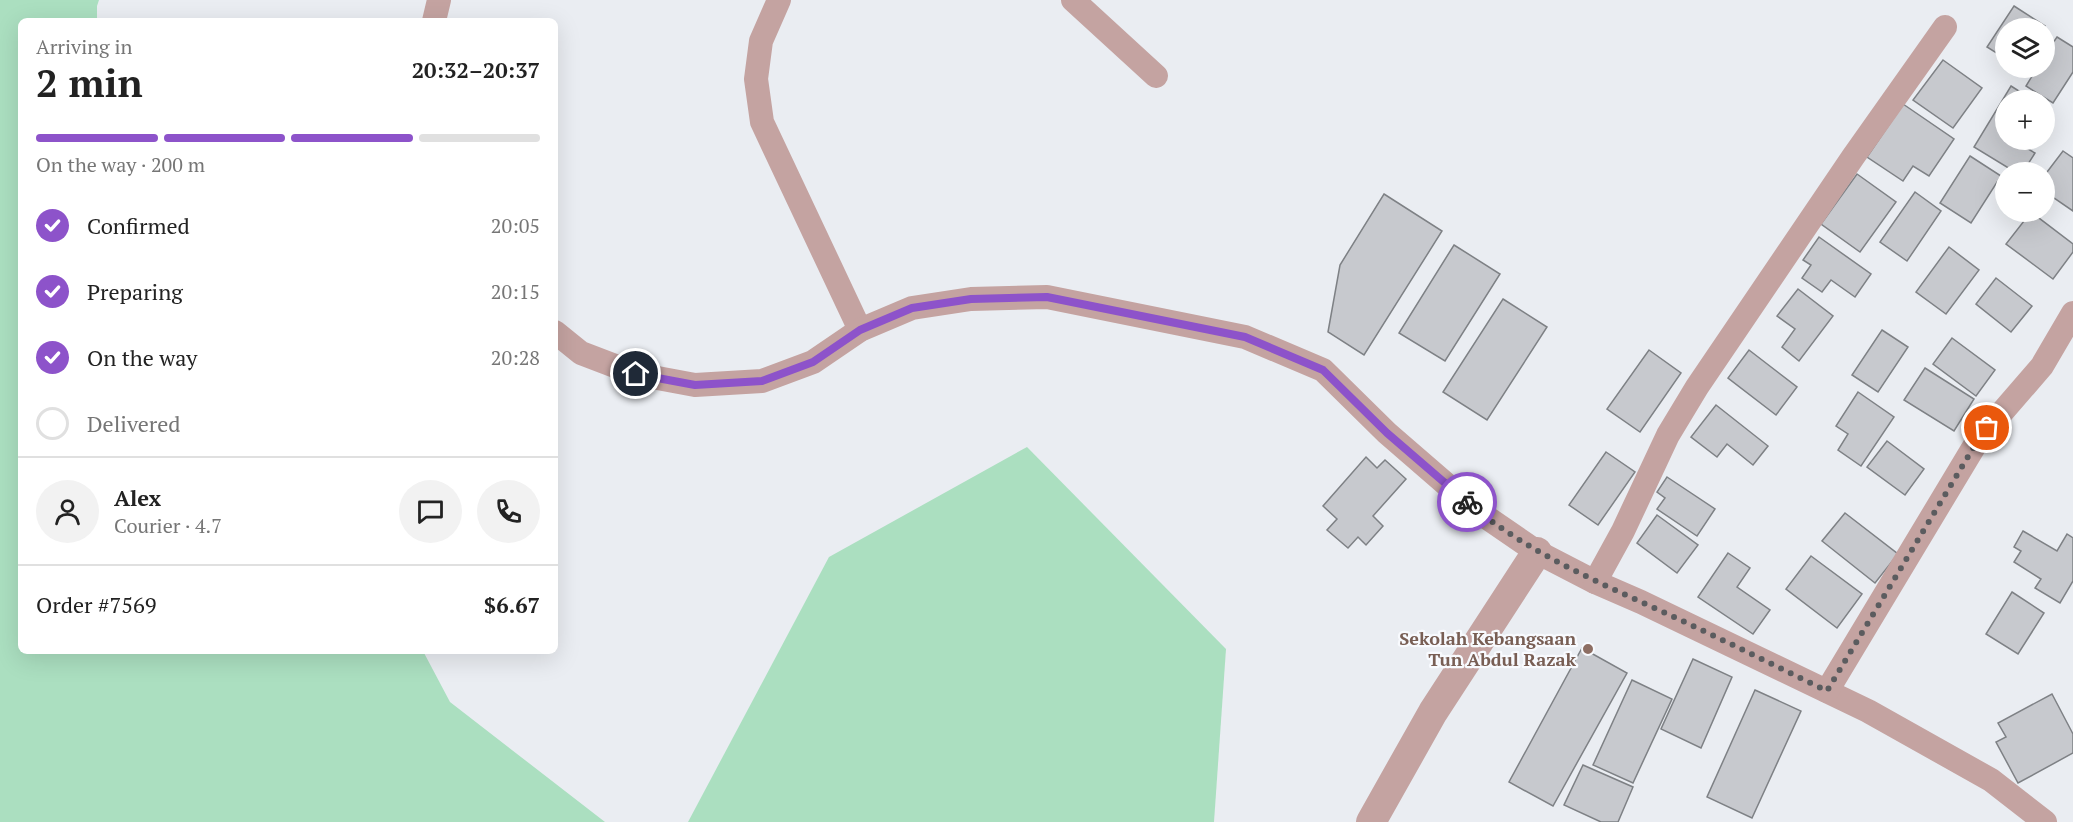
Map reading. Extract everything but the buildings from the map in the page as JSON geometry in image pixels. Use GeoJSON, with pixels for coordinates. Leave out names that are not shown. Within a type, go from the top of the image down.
{"type":"FeatureCollection","features":[{"type":"Feature","properties":{"kind":"street"},"geometry":{"type":"LineString","coordinates":[[435,18],[439,0]]}},
{"type":"Feature","properties":{"kind":"street"},"geometry":{"type":"LineString","coordinates":[[779,0],[761,41],[756,79],[762,122],[860,330]]}},
{"type":"Feature","properties":{"kind":"street"},"geometry":{"type":"LineString","coordinates":[[1073,0],[1156,76]]}},
{"type":"Feature","properties":{"kind":"street"},"geometry":{"type":"LineString","coordinates":[[1595,582],[1623,531],[1668,435],[1697,387],[1853,157],[1946,27]]}},
{"type":"Feature","properties":{"kind":"street"},"geometry":{"type":"LineString","coordinates":[[558,334],[581,353],[636,374],[695,385],[762,381],[813,362],[860,330],[912,308],[971,299],[1047,297],[1245,337],[1323,370],[1387,433],[1476,510],[1537,552],[1595,582],[1827,691],[1924,741],[1991,780],[2046,822]]}},
{"type":"Feature","properties":{"kind":"street"},"geometry":{"type":"LineString","coordinates":[[1827,691],[1978,440],[2042,366],[2073,313]]}},
{"type":"Feature","properties":{"kind":"street"},"geometry":{"type":"LineString","coordinates":[[1371,822],[1433,712],[1537,552]]}},
{"type":"Feature","properties":{"kind":"green space"},"geometry":{"type":"Polygon","coordinates":[[[0,0],[99,0],[97,18],[18,18],[18,654],[425,654],[450,702],[605,822],[0,822],[0,0]]]}},
{"type":"Feature","properties":{"kind":"green space"},"geometry":{"type":"Polygon","coordinates":[[[1027,447],[1226,649],[1214,822],[688,822],[829,557],[1027,447]]]}},
{"type":"Feature","properties":{"kind":"way so far"},"geometry":{"type":"LineString","coordinates":[[1467,502],[1537,552],[1556,562],[1827,691],[1987,428]]}},
{"type":"Feature","properties":{"kind":"place","name":"Sekolah Kebangsaan Tun Abdul Razak"},"geometry":{"type":"Point","coordinates":[1588,649]}},
{"type":"Feature","properties":{"kind":"route"},"geometry":{"type":"LineString","coordinates":[[636,374],[695,385],[762,381],[813,362],[860,330],[912,308],[971,299],[1047,297],[1245,337],[1323,370],[1387,433],[1467,502]]}}]}
